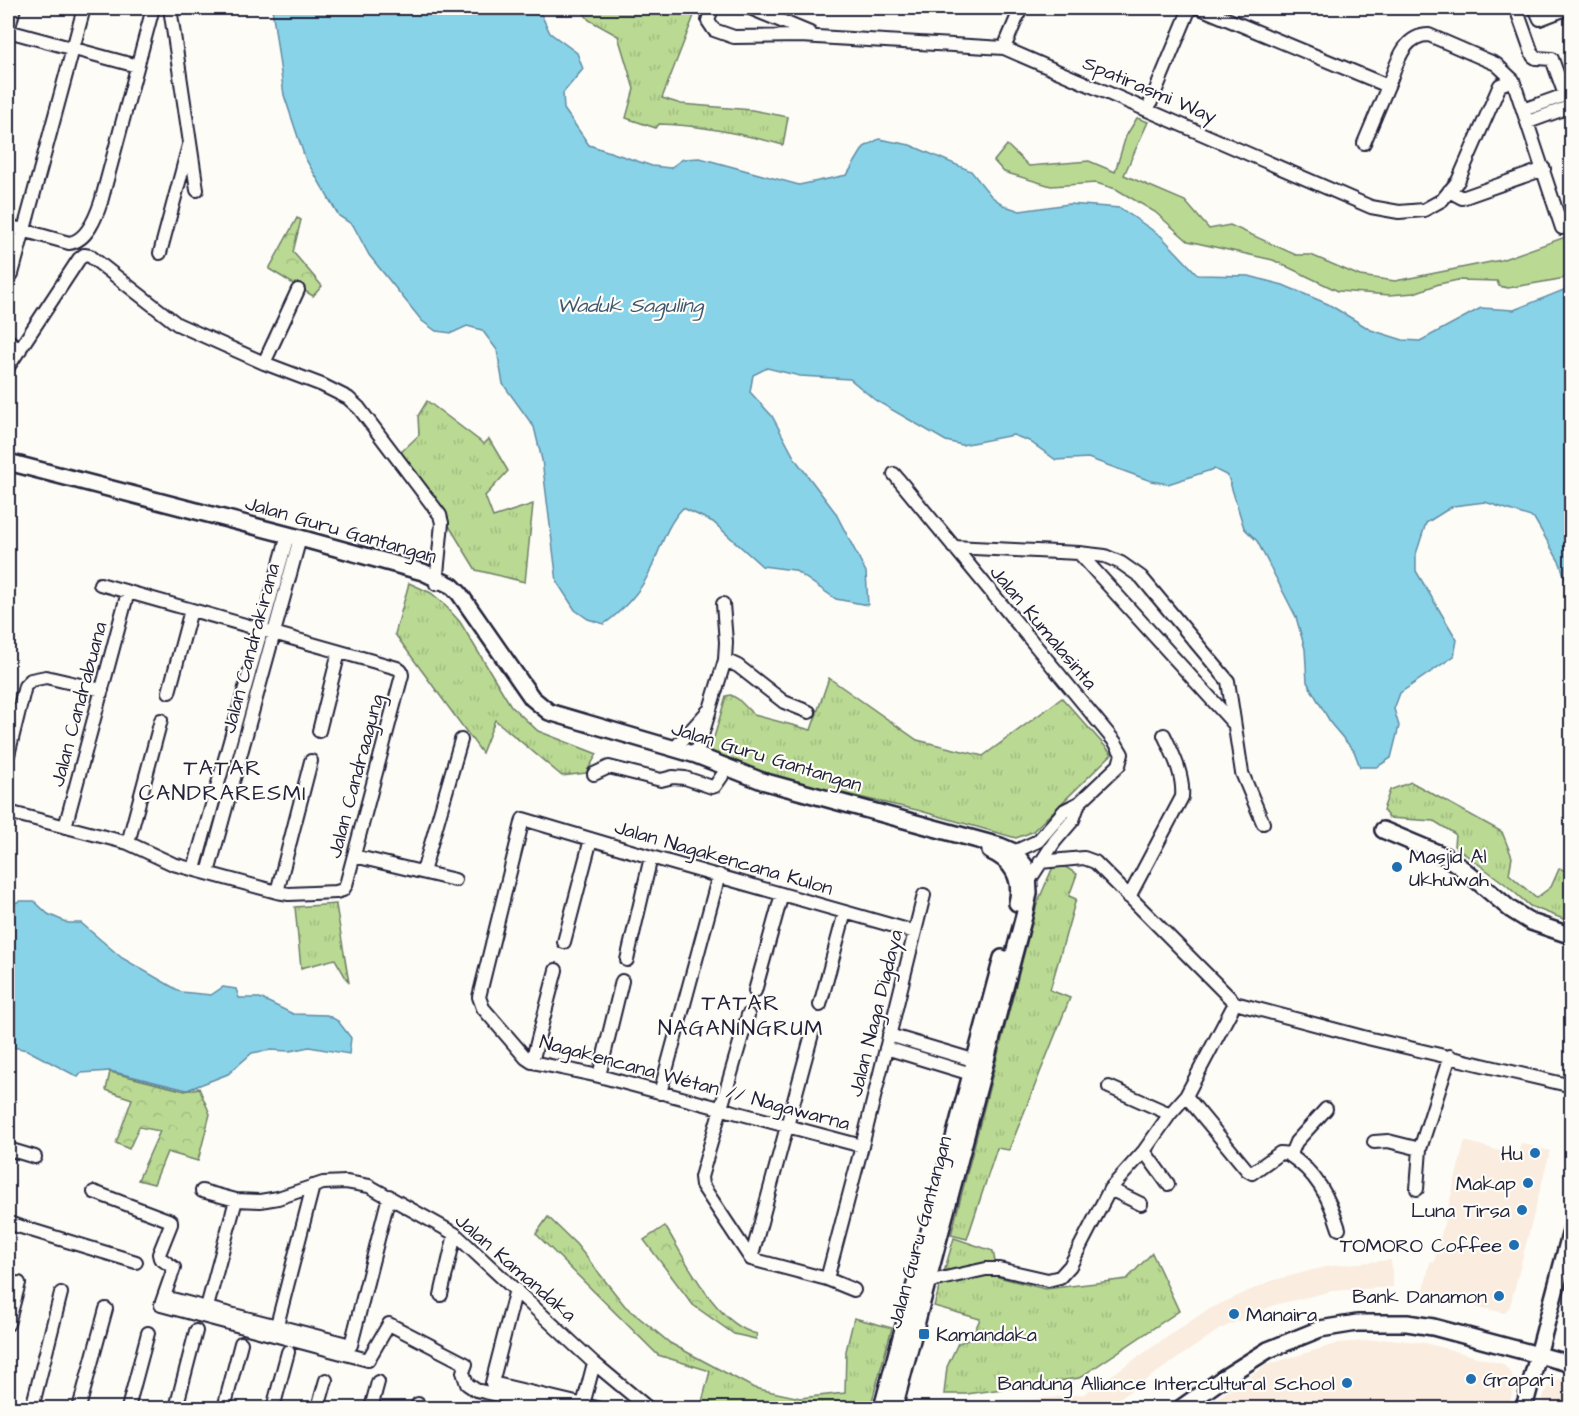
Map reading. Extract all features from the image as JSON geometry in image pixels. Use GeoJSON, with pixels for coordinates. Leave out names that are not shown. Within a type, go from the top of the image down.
{"type":"FeatureCollection","features":[{"type":"Feature","properties":{"kind":"street"},"geometry":{"type":"LineString","coordinates":[[14,8],[8,31],[137,66]]}},
{"type":"Feature","properties":{"kind":"street"},"geometry":{"type":"LineString","coordinates":[[12,274],[84,8]]}},
{"type":"Feature","properties":{"kind":"street"},"geometry":{"type":"LineString","coordinates":[[8,226],[69,243],[79,240],[96,217],[153,8]]}},
{"type":"Feature","properties":{"kind":"street"},"geometry":{"type":"LineString","coordinates":[[170,8],[197,190]]}},
{"type":"Feature","properties":{"kind":"street","name":"Spatirasmi Way"},"geometry":{"type":"LineString","coordinates":[[712,8],[708,21],[714,30],[734,37],[819,37],[1004,48],[1371,207],[1399,212],[1424,210],[1442,200],[1458,181],[1500,85],[1513,80]]}},
{"type":"Feature","properties":{"kind":"street","name":"Spatirasmi Way"},"geometry":{"type":"LineString","coordinates":[[750,8],[819,37]]}},
{"type":"Feature","properties":{"kind":"street"},"geometry":{"type":"LineString","coordinates":[[1004,48],[1021,8]]}},
{"type":"Feature","properties":{"kind":"street"},"geometry":{"type":"LineString","coordinates":[[1148,109],[1190,8]]}},
{"type":"Feature","properties":{"kind":"street"},"geometry":{"type":"LineString","coordinates":[[1200,8],[1388,86]]}},
{"type":"Feature","properties":{"kind":"street"},"geometry":{"type":"LineString","coordinates":[[1516,8],[1533,56],[1552,59],[1569,99]]}},
{"type":"Feature","properties":{"kind":"street"},"geometry":{"type":"LineString","coordinates":[[1538,13],[1569,8]]}},
{"type":"Feature","properties":{"kind":"street"},"geometry":{"type":"LineString","coordinates":[[1364,143],[1407,43],[1418,35],[1430,35],[1496,64],[1513,80],[1562,228]]}},
{"type":"Feature","properties":{"kind":"street"},"geometry":{"type":"LineString","coordinates":[[1523,110],[1569,99]]}},
{"type":"Feature","properties":{"kind":"street"},"geometry":{"type":"LineString","coordinates":[[1528,122],[1569,99]]}},
{"type":"Feature","properties":{"kind":"street"},"geometry":{"type":"LineString","coordinates":[[160,253],[190,141]]}},
{"type":"Feature","properties":{"kind":"street"},"geometry":{"type":"LineString","coordinates":[[1449,191],[1462,198],[1544,169]]}},
{"type":"Feature","properties":{"kind":"street"},"geometry":{"type":"LineString","coordinates":[[8,368],[79,259],[84,255],[90,256],[177,324],[348,398],[373,425],[440,515],[442,523],[436,581]]}},
{"type":"Feature","properties":{"kind":"street"},"geometry":{"type":"LineString","coordinates":[[264,363],[298,290]]}},
{"type":"Feature","properties":{"kind":"street"},"geometry":{"type":"LineString","coordinates":[[8,340],[20,350]]}},
{"type":"Feature","properties":{"kind":"street","name":"Jalan Guru Gantangan"},"geometry":{"type":"LineString","coordinates":[[8,462],[293,541],[423,580],[452,586],[532,698],[549,712],[696,755],[762,781],[1000,846],[1011,857]]}},
{"type":"Feature","properties":{"kind":"street","name":"Jalan Guru Gantangan"},"geometry":{"type":"LineString","coordinates":[[8,471],[293,541]]}},
{"type":"Feature","properties":{"kind":"street","name":"Jalan Kumalasinta"},"geometry":{"type":"LineString","coordinates":[[894,474],[1120,750],[1122,754],[1119,765],[1079,803]]}},
{"type":"Feature","properties":{"kind":"street","name":"Jalan Candrakirana"},"geometry":{"type":"LineString","coordinates":[[194,869],[261,630],[293,541]]}},
{"type":"Feature","properties":{"kind":"street","name":"Jalan Candrakirana"},"geometry":{"type":"LineString","coordinates":[[208,873],[274,634],[293,541]]}},
{"type":"Feature","properties":{"kind":"street"},"geometry":{"type":"LineString","coordinates":[[953,547],[1105,556],[1121,563],[1141,577],[1228,681],[1242,773],[1263,823]]}},
{"type":"Feature","properties":{"kind":"street"},"geometry":{"type":"LineString","coordinates":[[1079,553],[1234,724]]}},
{"type":"Feature","properties":{"kind":"street","name":"Jalan Guru Gantangan"},"geometry":{"type":"LineString","coordinates":[[436,581],[454,599],[531,710],[539,717],[559,727],[683,761],[789,798],[1011,857]]}},
{"type":"Feature","properties":{"kind":"street"},"geometry":{"type":"LineString","coordinates":[[100,584],[339,652],[319,731]]}},
{"type":"Feature","properties":{"kind":"street","name":"Jalan Candrabuana"},"geometry":{"type":"LineString","coordinates":[[65,827],[128,592]]}},
{"type":"Feature","properties":{"kind":"street"},"geometry":{"type":"LineString","coordinates":[[696,755],[725,660],[723,604]]}},
{"type":"Feature","properties":{"kind":"street"},"geometry":{"type":"LineString","coordinates":[[169,692],[191,610]]}},
{"type":"Feature","properties":{"kind":"street","name":"Jalan Candraagung"},"geometry":{"type":"LineString","coordinates":[[277,892],[289,894],[336,892],[343,890],[346,885],[402,675],[397,668],[339,652]]}},
{"type":"Feature","properties":{"kind":"street"},"geometry":{"type":"LineString","coordinates":[[725,660],[738,666],[784,702],[809,712]]}},
{"type":"Feature","properties":{"kind":"street"},"geometry":{"type":"LineString","coordinates":[[8,755],[10,735],[25,686],[31,680],[46,677],[102,690]]}},
{"type":"Feature","properties":{"kind":"street"},"geometry":{"type":"LineString","coordinates":[[674,749],[708,710]]}},
{"type":"Feature","properties":{"kind":"street"},"geometry":{"type":"LineString","coordinates":[[128,843],[161,720]]}},
{"type":"Feature","properties":{"kind":"street"},"geometry":{"type":"LineString","coordinates":[[235,724],[249,728]]}},
{"type":"Feature","properties":{"kind":"street"},"geometry":{"type":"LineString","coordinates":[[1129,897],[1182,797],[1183,788],[1179,773],[1164,735]]}},
{"type":"Feature","properties":{"kind":"street"},"geometry":{"type":"LineString","coordinates":[[423,872],[461,740]]}},
{"type":"Feature","properties":{"kind":"street"},"geometry":{"type":"LineString","coordinates":[[8,812],[128,843],[173,864],[277,892],[311,761]]}},
{"type":"Feature","properties":{"kind":"street"},"geometry":{"type":"LineString","coordinates":[[594,774],[609,767],[661,780],[673,777],[685,778],[712,787],[722,776]]}},
{"type":"Feature","properties":{"kind":"street"},"geometry":{"type":"LineString","coordinates":[[1079,803],[1073,820],[1055,841],[1024,887],[1017,876],[1011,857],[1038,841],[1065,810],[1079,803]]}},
{"type":"Feature","properties":{"kind":"street","name":"Jalan Nagakencana Kulon"},"geometry":{"type":"LineString","coordinates":[[523,819],[651,858],[719,875],[915,932]]}},
{"type":"Feature","properties":{"kind":"street","name":"Nagakencana Wétan // Nagawarna"},"geometry":{"type":"LineString","coordinates":[[523,819],[479,997],[483,1008],[526,1058],[532,1062],[599,1076],[862,1146]]}},
{"type":"Feature","properties":{"kind":"street"},"geometry":{"type":"LineString","coordinates":[[1383,830],[1445,856],[1510,909],[1531,922],[1572,936]]}},
{"type":"Feature","properties":{"kind":"street"},"geometry":{"type":"LineString","coordinates":[[564,942],[591,839]]}},
{"type":"Feature","properties":{"kind":"street"},"geometry":{"type":"LineString","coordinates":[[354,856],[455,880]]}},
{"type":"Feature","properties":{"kind":"street"},"geometry":{"type":"LineString","coordinates":[[627,960],[651,858]]}},
{"type":"Feature","properties":{"kind":"street"},"geometry":{"type":"LineString","coordinates":[[1040,862],[1088,858],[1102,869],[1235,1003],[1572,1086]]}},
{"type":"Feature","properties":{"kind":"street"},"geometry":{"type":"LineString","coordinates":[[660,1093],[719,875]]}},
{"type":"Feature","properties":{"kind":"street","name":"Jalan Guru Gantangan"},"geometry":{"type":"LineString","coordinates":[[894,1408],[1024,887]]}},
{"type":"Feature","properties":{"kind":"street"},"geometry":{"type":"LineString","coordinates":[[755,991],[782,894]]}},
{"type":"Feature","properties":{"kind":"street","name":"Jalan Naga Digdaya"},"geometry":{"type":"LineString","coordinates":[[826,1279],[862,1146],[924,895]]}},
{"type":"Feature","properties":{"kind":"street"},"geometry":{"type":"LineString","coordinates":[[820,1005],[845,912]]}},
{"type":"Feature","properties":{"kind":"street"},"geometry":{"type":"LineString","coordinates":[[532,1062],[556,970]]}},
{"type":"Feature","properties":{"kind":"street"},"geometry":{"type":"LineString","coordinates":[[599,1076],[621,981]]}},
{"type":"Feature","properties":{"kind":"street"},"geometry":{"type":"LineString","coordinates":[[927,1282],[986,1269],[999,1269],[1053,1280],[1060,1277],[1070,1266],[1110,1189],[1144,1151],[1186,1095],[1235,1003]]}},
{"type":"Feature","properties":{"kind":"street"},"geometry":{"type":"LineString","coordinates":[[748,1015],[701,1177],[702,1185],[751,1259],[826,1279],[854,1290]]}},
{"type":"Feature","properties":{"kind":"street"},"geometry":{"type":"LineString","coordinates":[[751,1259],[812,1034]]}},
{"type":"Feature","properties":{"kind":"street"},"geometry":{"type":"LineString","coordinates":[[889,1035],[978,1069]]}},
{"type":"Feature","properties":{"kind":"street"},"geometry":{"type":"LineString","coordinates":[[886,1048],[978,1069]]}},
{"type":"Feature","properties":{"kind":"street"},"geometry":{"type":"LineString","coordinates":[[1417,1190],[1420,1149],[1450,1056]]}},
{"type":"Feature","properties":{"kind":"street","name":"Jalan Guru Gantangan"},"geometry":{"type":"LineString","coordinates":[[882,1408],[978,1069]]}},
{"type":"Feature","properties":{"kind":"street"},"geometry":{"type":"LineString","coordinates":[[1109,1086],[1170,1114]]}},
{"type":"Feature","properties":{"kind":"street"},"geometry":{"type":"LineString","coordinates":[[1186,1095],[1251,1173],[1283,1152],[1310,1171],[1329,1199],[1339,1229]]}},
{"type":"Feature","properties":{"kind":"street"},"geometry":{"type":"LineString","coordinates":[[1288,1154],[1294,1151],[1296,1142],[1326,1109]]}},
{"type":"Feature","properties":{"kind":"street"},"geometry":{"type":"LineString","coordinates":[[1374,1142],[1388,1142],[1420,1149]]}},
{"type":"Feature","properties":{"kind":"street"},"geometry":{"type":"LineString","coordinates":[[8,1149],[35,1157]]}},
{"type":"Feature","properties":{"kind":"street"},"geometry":{"type":"LineString","coordinates":[[1144,1151],[1167,1184]]}},
{"type":"Feature","properties":{"kind":"street","name":"Jalan Kamandaka"},"geometry":{"type":"LineString","coordinates":[[202,1191],[236,1200],[260,1201],[278,1198],[313,1186],[346,1182],[369,1186],[455,1234],[594,1363],[648,1408]]}},
{"type":"Feature","properties":{"kind":"street"},"geometry":{"type":"LineString","coordinates":[[277,1325],[313,1186]]}},
{"type":"Feature","properties":{"kind":"street"},"geometry":{"type":"LineString","coordinates":[[1110,1189],[1141,1204]]}},
{"type":"Feature","properties":{"kind":"street"},"geometry":{"type":"LineString","coordinates":[[94,1192],[171,1221],[159,1254],[160,1258],[174,1268],[161,1305],[368,1360],[389,1324],[466,1364],[463,1372],[467,1384],[476,1390],[555,1408]]}},
{"type":"Feature","properties":{"kind":"street"},"geometry":{"type":"LineString","coordinates":[[172,1299],[351,1345],[389,1196]]}},
{"type":"Feature","properties":{"kind":"street"},"geometry":{"type":"LineString","coordinates":[[207,1307],[236,1200]]}},
{"type":"Feature","properties":{"kind":"street"},"geometry":{"type":"LineString","coordinates":[[8,1223],[136,1262]]}},
{"type":"Feature","properties":{"kind":"street"},"geometry":{"type":"LineString","coordinates":[[1524,1408],[1572,1227]]}},
{"type":"Feature","properties":{"kind":"street"},"geometry":{"type":"LineString","coordinates":[[441,1294],[455,1234]]}},
{"type":"Feature","properties":{"kind":"street"},"geometry":{"type":"LineString","coordinates":[[8,1324],[19,1283]]}},
{"type":"Feature","properties":{"kind":"street"},"geometry":{"type":"LineString","coordinates":[[516,1289],[492,1383],[597,1408]]}},
{"type":"Feature","properties":{"kind":"street"},"geometry":{"type":"LineString","coordinates":[[32,1408],[61,1293]]}},
{"type":"Feature","properties":{"kind":"street"},"geometry":{"type":"LineString","coordinates":[[79,1408],[106,1309]]}},
{"type":"Feature","properties":{"kind":"street"},"geometry":{"type":"LineString","coordinates":[[1181,1408],[1268,1350],[1320,1329],[1357,1323],[1389,1322],[1433,1327],[1572,1364]]}},
{"type":"Feature","properties":{"kind":"street"},"geometry":{"type":"LineString","coordinates":[[176,1408],[196,1331]]}},
{"type":"Feature","properties":{"kind":"street"},"geometry":{"type":"LineString","coordinates":[[128,1408],[148,1333]]}},
{"type":"Feature","properties":{"kind":"street"},"geometry":{"type":"LineString","coordinates":[[224,1408],[241,1343]]}},
{"type":"Feature","properties":{"kind":"street"},"geometry":{"type":"LineString","coordinates":[[273,1408],[288,1352]]}},
{"type":"Feature","properties":{"kind":"street"},"geometry":{"type":"LineString","coordinates":[[583,1405],[594,1363]]}},
{"type":"Feature","properties":{"kind":"street"},"geometry":{"type":"LineString","coordinates":[[318,1408],[326,1380]]}},
{"type":"Feature","properties":{"kind":"street"},"geometry":{"type":"LineString","coordinates":[[370,1408],[378,1382]]}},
{"type":"Feature","properties":{"kind":"shaded area"},"geometry":{"type":"Polygon","coordinates":[[[1465,1141],[1517,1156],[1521,1143],[1550,1151],[1510,1306],[1505,1313],[1423,1295],[1430,1262],[1434,1263],[1465,1141]]]}},
{"type":"Feature","properties":{"kind":"shaded area"},"geometry":{"type":"Polygon","coordinates":[[[1391,1260],[1393,1287],[1332,1291],[1274,1305],[1220,1329],[1105,1408],[960,1408],[1084,1394],[1207,1310],[1271,1281],[1329,1266],[1391,1260]]]}},
{"type":"Feature","properties":{"kind":"shaded area","name":"Bandung Alliance Intercultural School"},"geometry":{"type":"Polygon","coordinates":[[[1389,1339],[1425,1343],[1503,1364],[1512,1374],[1513,1390],[1508,1408],[1202,1408],[1267,1365],[1339,1343],[1389,1339]]]}},
{"type":"Feature","properties":{"kind":"shaded area"},"geometry":{"type":"Polygon","coordinates":[[[1560,1379],[1571,1381],[1571,1408],[1541,1408],[1544,1394],[1560,1379]]]}},
{"type":"Feature","properties":{"kind":"shaded area"},"geometry":{"type":"Polygon","coordinates":[[[934,1404],[960,1408],[933,1408],[934,1404]]]}},
{"type":"Feature","properties":{"kind":"green space"},"geometry":{"type":"Polygon","coordinates":[[[580,8],[697,8],[662,98],[681,104],[752,110],[788,117],[783,145],[706,128],[659,124],[656,128],[626,118],[634,89],[618,36],[589,20],[580,8]]]}},
{"type":"Feature","properties":{"kind":"green space"},"geometry":{"type":"Polygon","coordinates":[[[1137,118],[1148,122],[1124,175],[1185,201],[1209,229],[1230,225],[1296,255],[1311,255],[1360,276],[1395,281],[1501,260],[1571,235],[1571,277],[1508,288],[1499,286],[1497,281],[1458,280],[1414,293],[1390,295],[1338,291],[1273,260],[1188,241],[1155,212],[1116,189],[1096,183],[1051,186],[1004,172],[994,161],[1007,145],[1029,166],[1089,161],[1115,172],[1126,136],[1137,118]]]}},
{"type":"Feature","properties":{"kind":"green space"},"geometry":{"type":"Polygon","coordinates":[[[297,218],[301,220],[293,252],[322,286],[313,296],[269,269],[297,218]]]}},
{"type":"Feature","properties":{"kind":"green space"},"geometry":{"type":"Polygon","coordinates":[[[427,401],[484,444],[489,439],[508,471],[485,496],[493,517],[533,504],[525,582],[476,570],[446,521],[397,456],[419,435],[418,416],[427,401]]]}},
{"type":"Feature","properties":{"kind":"green space"},"geometry":{"type":"Polygon","coordinates":[[[409,583],[431,593],[460,622],[511,706],[538,731],[597,754],[586,773],[562,776],[495,720],[482,753],[395,634],[409,583]]]}},
{"type":"Feature","properties":{"kind":"green space"},"geometry":{"type":"Polygon","coordinates":[[[829,678],[917,740],[983,756],[1062,698],[1112,754],[1032,832],[1016,838],[917,810],[783,780],[709,755],[726,696],[731,695],[738,699],[754,715],[811,730],[829,678]]]}},
{"type":"Feature","properties":{"kind":"green space"},"geometry":{"type":"Polygon","coordinates":[[[1411,782],[1502,832],[1512,857],[1509,874],[1536,898],[1551,887],[1559,869],[1571,871],[1571,922],[1530,906],[1454,846],[1455,834],[1434,821],[1389,818],[1383,810],[1390,790],[1411,782]]]}},
{"type":"Feature","properties":{"kind":"green space"},"geometry":{"type":"Polygon","coordinates":[[[1062,865],[1077,874],[1069,896],[1076,899],[1050,990],[1070,998],[1009,1150],[997,1148],[967,1239],[951,1235],[1037,904],[1053,867],[1062,865]]]}},
{"type":"Feature","properties":{"kind":"green space"},"geometry":{"type":"Polygon","coordinates":[[[336,904],[349,983],[335,959],[301,968],[295,907],[336,904]]]}},
{"type":"Feature","properties":{"kind":"green space"},"geometry":{"type":"Polygon","coordinates":[[[110,1072],[185,1091],[199,1088],[210,1114],[198,1161],[167,1152],[154,1184],[138,1180],[160,1131],[139,1127],[129,1149],[116,1143],[132,1099],[106,1090],[110,1072]]]}},
{"type":"Feature","properties":{"kind":"green space"},"geometry":{"type":"Polygon","coordinates":[[[548,1217],[576,1244],[625,1306],[670,1343],[754,1388],[800,1398],[845,1393],[846,1351],[854,1318],[892,1328],[870,1408],[707,1408],[701,1406],[710,1371],[658,1355],[536,1234],[548,1217]]]}},
{"type":"Feature","properties":{"kind":"green space"},"geometry":{"type":"Polygon","coordinates":[[[665,1226],[715,1305],[742,1328],[757,1334],[756,1339],[734,1334],[693,1305],[644,1240],[665,1226]]]}},
{"type":"Feature","properties":{"kind":"green space"},"geometry":{"type":"Polygon","coordinates":[[[954,1238],[993,1251],[998,1277],[1045,1289],[1127,1279],[1152,1253],[1179,1311],[1079,1378],[967,1394],[944,1394],[947,1367],[958,1343],[971,1339],[980,1319],[934,1306],[954,1238]]]}},
{"type":"Feature","properties":{"kind":"water","name":"Waduk Saguling"},"geometry":{"type":"Polygon","coordinates":[[[272,8],[538,8],[550,33],[577,53],[583,69],[563,93],[564,109],[589,145],[652,166],[670,168],[683,159],[700,158],[799,185],[847,175],[864,147],[879,139],[910,145],[971,171],[991,196],[1005,206],[1020,211],[1069,204],[1120,208],[1161,236],[1198,275],[1249,276],[1283,285],[1328,304],[1371,330],[1403,340],[1420,341],[1481,308],[1514,310],[1571,287],[1571,596],[1560,563],[1534,518],[1485,502],[1453,506],[1426,523],[1416,554],[1416,571],[1457,640],[1454,656],[1400,693],[1394,709],[1399,726],[1391,758],[1377,767],[1360,767],[1354,751],[1332,725],[1307,682],[1305,649],[1296,617],[1257,541],[1244,528],[1228,476],[1214,469],[1168,484],[1151,481],[1088,458],[1056,460],[1029,441],[1013,435],[962,445],[946,441],[875,400],[850,379],[800,376],[767,368],[753,375],[750,392],[772,416],[795,459],[835,512],[866,572],[868,605],[836,599],[794,570],[762,566],[713,522],[683,508],[672,523],[648,575],[635,595],[604,624],[588,619],[575,610],[557,582],[542,460],[534,427],[503,384],[497,350],[482,330],[467,326],[452,333],[436,331],[422,321],[369,255],[353,225],[339,216],[305,158],[284,95],[272,8]]]}},
{"type":"Feature","properties":{"kind":"water"},"geometry":{"type":"Polygon","coordinates":[[[20,901],[34,901],[48,914],[68,923],[81,923],[122,958],[181,992],[211,995],[223,987],[236,989],[239,998],[260,998],[293,1014],[327,1015],[338,1021],[351,1038],[349,1054],[309,1047],[290,1051],[268,1050],[252,1053],[228,1074],[187,1090],[110,1071],[81,1073],[78,1077],[27,1050],[8,1046],[8,905],[20,901]]]}},
{"type":"Feature","properties":{"kind":"place","name":"Masjid Al Ukhuwah"},"geometry":{"type":"Point","coordinates":[1397,867]}},
{"type":"Feature","properties":{"kind":"place","name":"Hu"},"geometry":{"type":"Point","coordinates":[1535,1153]}},
{"type":"Feature","properties":{"kind":"place","name":"Makap"},"geometry":{"type":"Point","coordinates":[1528,1183]}},
{"type":"Feature","properties":{"kind":"place","name":"Luna Tirsa"},"geometry":{"type":"Point","coordinates":[1522,1210]}},
{"type":"Feature","properties":{"kind":"place","name":"TOMORO Coffee"},"geometry":{"type":"Point","coordinates":[1514,1245]}},
{"type":"Feature","properties":{"kind":"place","name":"Bank Danamon"},"geometry":{"type":"Point","coordinates":[1499,1296]}},
{"type":"Feature","properties":{"kind":"place","name":"Manaira"},"geometry":{"type":"Point","coordinates":[1234,1314]}},
{"type":"Feature","properties":{"kind":"place","name":"Kamandaka"},"geometry":{"type":"Point","coordinates":[924,1334]}},
{"type":"Feature","properties":{"kind":"place","name":"Grapari"},"geometry":{"type":"Point","coordinates":[1471,1379]}},
{"type":"Feature","properties":{"kind":"place","name":"Bandung Alliance Intercultural School"},"geometry":{"type":"Point","coordinates":[1347,1383]}},
{"type":"Feature","properties":{"kind":"district","name":"TATAR CANDRARESMI"},"geometry":{"type":"Point","coordinates":[223,780]}},
{"type":"Feature","properties":{"kind":"district","name":"TATAR NAGANINGRUM"},"geometry":{"type":"Point","coordinates":[741,1014]}}]}
